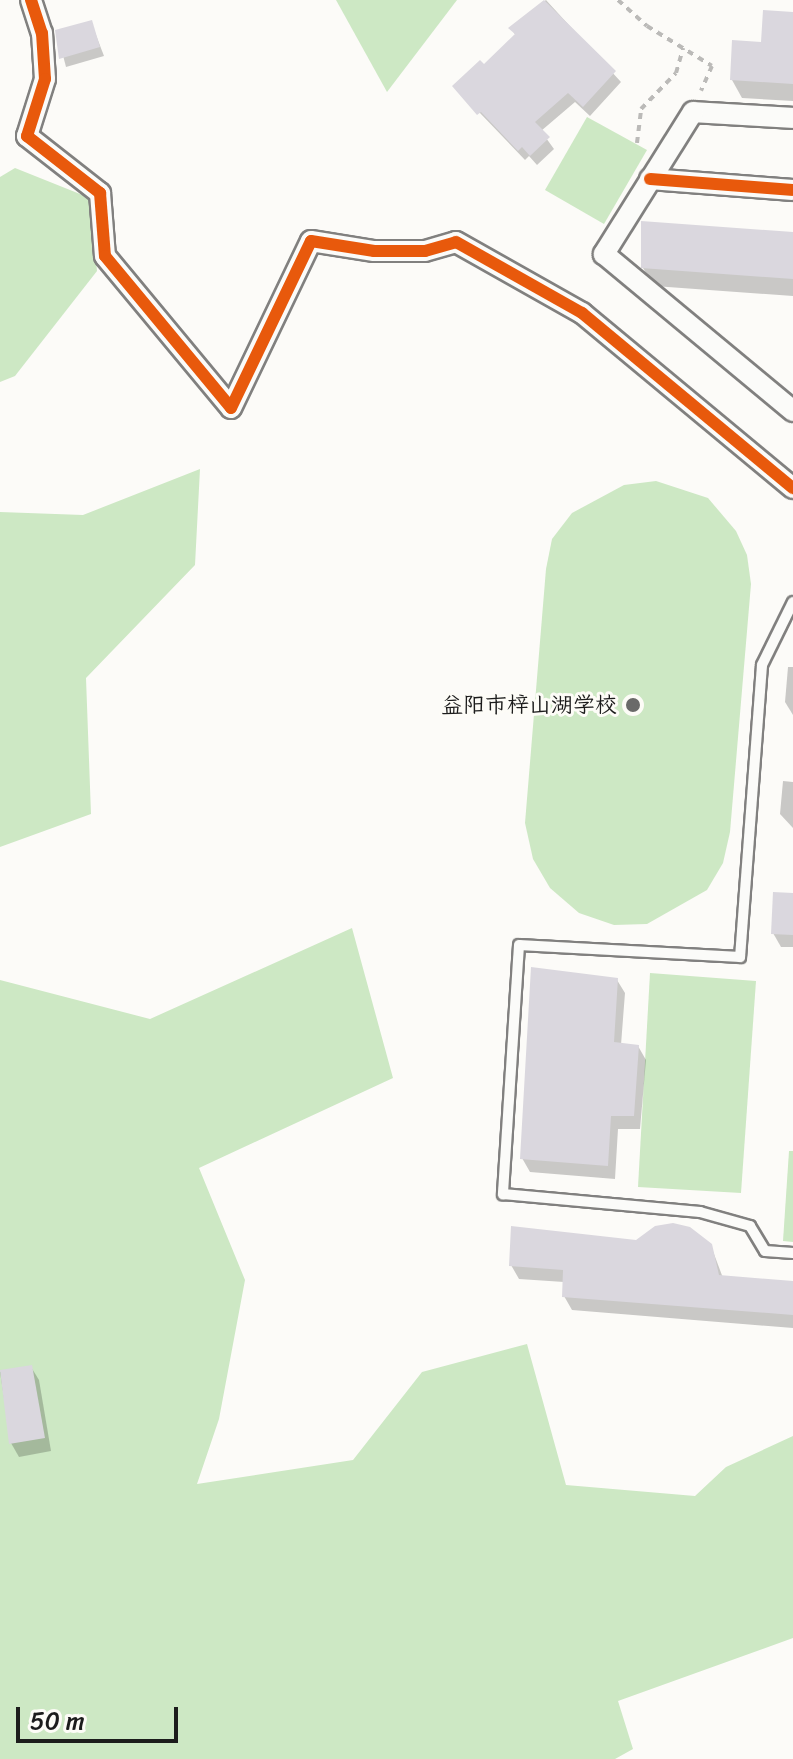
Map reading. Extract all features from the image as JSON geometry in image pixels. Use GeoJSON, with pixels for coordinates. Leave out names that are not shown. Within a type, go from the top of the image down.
{"type":"FeatureCollection","features":[{"type":"Feature","properties":{"kind":"street"},"geometry":{"type":"LineString","coordinates":[[31,0],[42,33],[45,79],[27,136],[100,193],[105,256],[231,408],[311,241],[374,251],[425,251],[456,242],[582,313],[793,488]]}},
{"type":"Feature","properties":{"kind":"street"},"geometry":{"type":"LineString","coordinates":[[793,118],[693,112],[604,254],[793,411]]}},
{"type":"Feature","properties":{"kind":"street"},"geometry":{"type":"LineString","coordinates":[[650,179],[793,190]]}},
{"type":"Feature","properties":{"kind":"lane"},"geometry":{"type":"LineString","coordinates":[[793,602],[762,665],[740,957],[519,945],[503,1194],[700,1212],[750,1226],[765,1251],[793,1253]]}},
{"type":"Feature","properties":{"kind":"path"},"geometry":{"type":"LineString","coordinates":[[618,0],[712,66],[693,112]]}},
{"type":"Feature","properties":{"kind":"path"},"geometry":{"type":"LineString","coordinates":[[637,143],[641,109],[676,73],[683,48]]}},
{"type":"Feature","properties":{"kind":"green space"},"geometry":{"type":"Polygon","coordinates":[[[336,0],[457,0],[387,92],[336,0]]]}},
{"type":"Feature","properties":{"kind":"green space"},"geometry":{"type":"Polygon","coordinates":[[[587,117],[647,150],[604,224],[545,190],[587,117]]]}},
{"type":"Feature","properties":{"kind":"green space"},"geometry":{"type":"Polygon","coordinates":[[[15,168],[90,198],[97,271],[15,376],[0,382],[0,177],[15,168]]]}},
{"type":"Feature","properties":{"kind":"green space"},"geometry":{"type":"Polygon","coordinates":[[[200,469],[195,565],[86,678],[91,814],[0,847],[0,512],[83,515],[200,469]]]}},
{"type":"Feature","properties":{"kind":"green space"},"geometry":{"type":"Polygon","coordinates":[[[656,481],[708,498],[736,531],[747,555],[751,584],[730,832],[723,863],[707,890],[647,924],[614,925],[579,913],[550,888],[533,859],[525,823],[546,569],[552,539],[572,513],[624,485],[656,481]]]}},
{"type":"Feature","properties":{"kind":"green space"},"geometry":{"type":"Polygon","coordinates":[[[352,928],[393,1078],[199,1168],[245,1280],[219,1419],[197,1484],[353,1460],[422,1372],[527,1344],[566,1485],[695,1496],[726,1467],[793,1436],[793,1638],[618,1701],[633,1749],[615,1759],[0,1759],[0,980],[150,1019],[352,928]]]}},
{"type":"Feature","properties":{"kind":"green space"},"geometry":{"type":"Polygon","coordinates":[[[650,973],[756,981],[741,1193],[638,1187],[650,973]]]}},
{"type":"Feature","properties":{"kind":"green space"},"geometry":{"type":"Polygon","coordinates":[[[789,1151],[793,1151],[793,1242],[783,1241],[789,1151]]]}},
{"type":"Feature","properties":{"kind":"building"},"geometry":{"type":"Polygon","coordinates":[[[544,0],[616,71],[583,107],[568,93],[535,122],[550,137],[530,156],[522,147],[518,151],[481,112],[477,115],[452,86],[480,60],[484,64],[515,34],[508,28],[544,0]]]}},
{"type":"Feature","properties":{"kind":"building"},"geometry":{"type":"Polygon","coordinates":[[[763,10],[793,12],[793,84],[730,80],[732,40],[761,42],[763,10]]]}},
{"type":"Feature","properties":{"kind":"building"},"geometry":{"type":"Polygon","coordinates":[[[92,20],[100,47],[59,59],[55,30],[92,20]]]}},
{"type":"Feature","properties":{"kind":"building"},"geometry":{"type":"Polygon","coordinates":[[[641,221],[793,232],[793,279],[641,268],[641,221]]]}},
{"type":"Feature","properties":{"kind":"building"},"geometry":{"type":"Polygon","coordinates":[[[773,892],[793,893],[793,935],[771,934],[773,892]]]}},
{"type":"Feature","properties":{"kind":"building"},"geometry":{"type":"Polygon","coordinates":[[[531,967],[618,978],[614,1042],[639,1045],[634,1116],[611,1116],[608,1166],[520,1159],[531,967]]]}},
{"type":"Feature","properties":{"kind":"building"},"geometry":{"type":"Polygon","coordinates":[[[673,1223],[690,1227],[712,1244],[719,1275],[793,1281],[793,1315],[562,1297],[563,1270],[509,1266],[511,1226],[636,1240],[655,1226],[673,1223]]]}},
{"type":"Feature","properties":{"kind":"building"},"geometry":{"type":"Polygon","coordinates":[[[32,1365],[45,1438],[9,1444],[0,1370],[32,1365]]]}},
{"type":"Feature","properties":{"kind":"cycle path"},"geometry":{"type":"LineString","coordinates":[[31,0],[42,33],[45,79],[27,136],[100,193],[105,256],[231,408],[311,241],[374,251],[425,251],[456,242],[582,313],[793,488]]}},
{"type":"Feature","properties":{"kind":"cycle path"},"geometry":{"type":"LineString","coordinates":[[650,179],[793,190]]}},
{"type":"Feature","properties":{"kind":"place","name":"益阳市梓山湖学校"},"geometry":{"type":"Point","coordinates":[633,705]}}]}
